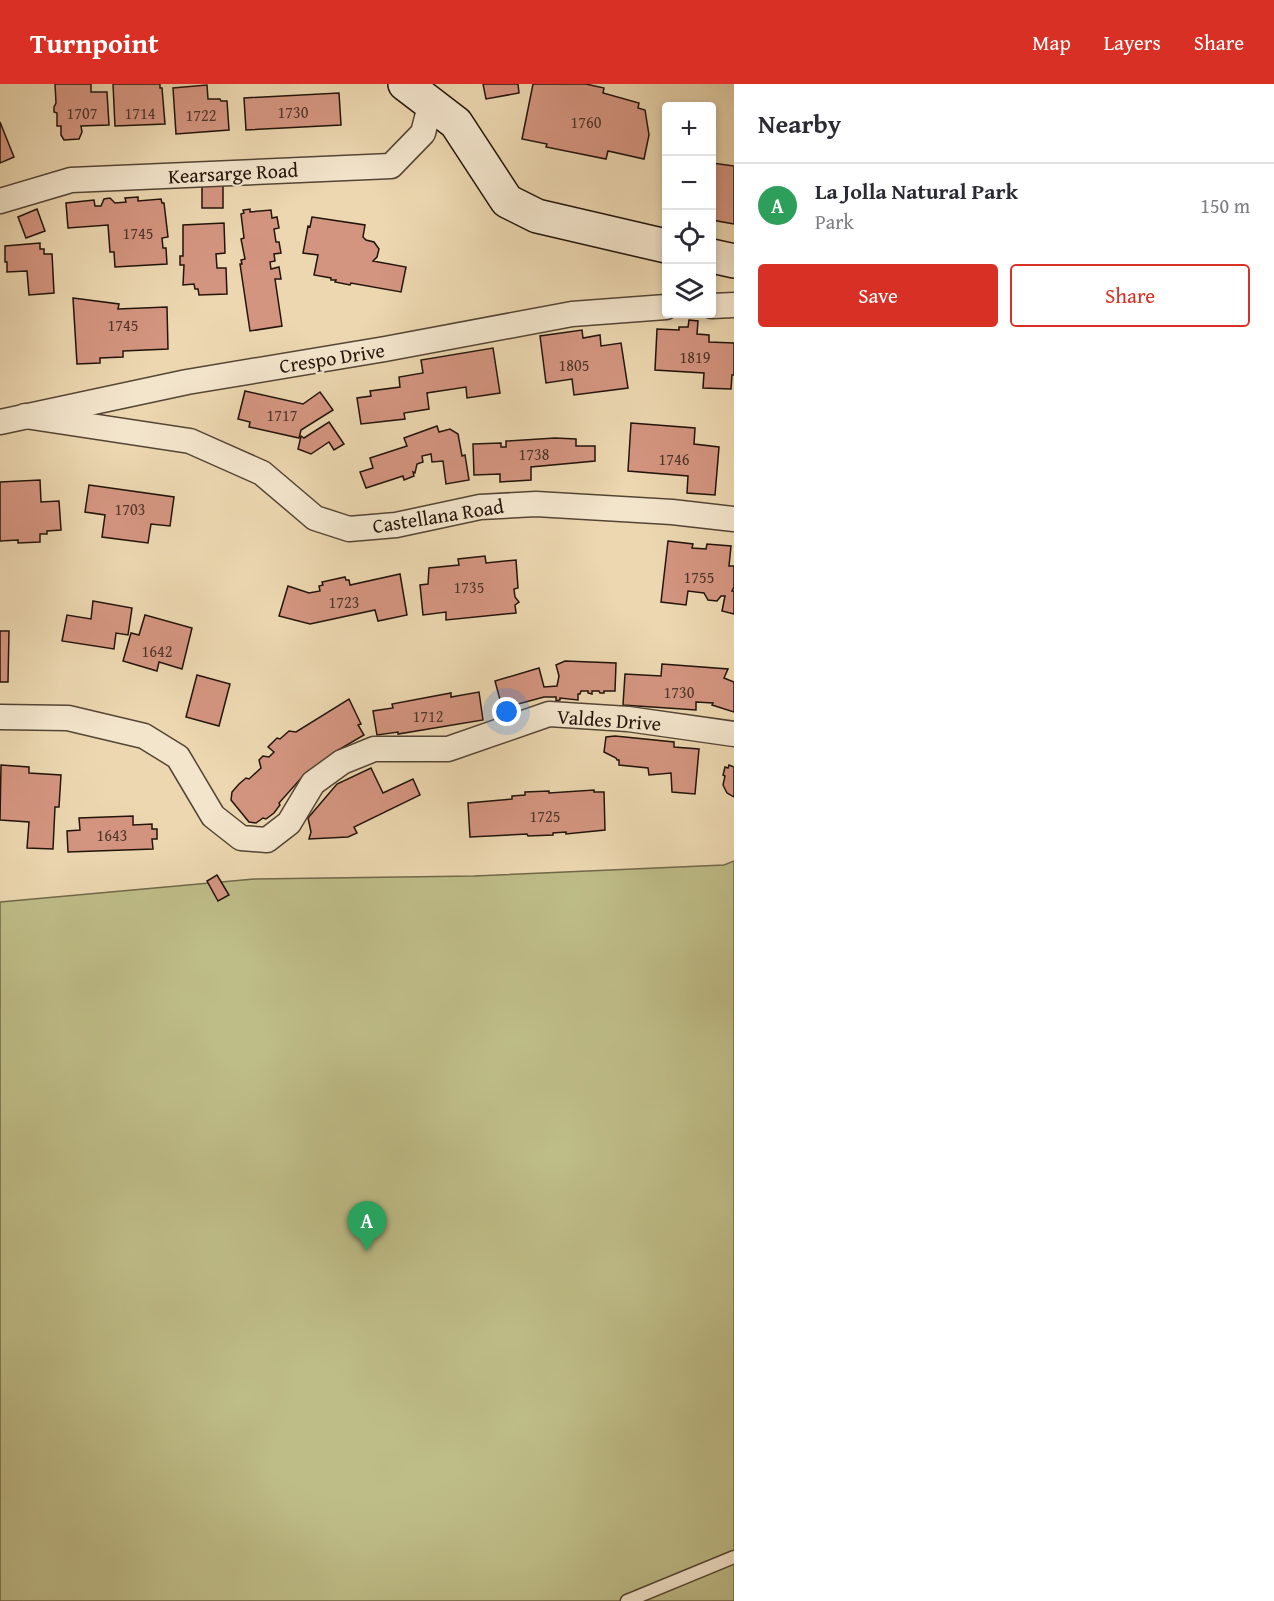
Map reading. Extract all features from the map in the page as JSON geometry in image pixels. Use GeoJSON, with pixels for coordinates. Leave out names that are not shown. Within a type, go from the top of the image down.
{"type":"FeatureCollection","features":[{"type":"Feature","properties":{"kind":"street","name":"Kearsarge Road"},"geometry":{"type":"LineString","coordinates":[[0,201],[71,180],[391,166],[423,133],[418,93]]}},
{"type":"Feature","properties":{"kind":"street"},"geometry":{"type":"LineString","coordinates":[[418,93],[456,123],[507,201],[537,216],[662,245]]}},
{"type":"Feature","properties":{"kind":"street"},"geometry":{"type":"LineString","coordinates":[[716,257],[734,261]]}},
{"type":"Feature","properties":{"kind":"street"},"geometry":{"type":"LineString","coordinates":[[716,306],[734,305]]}},
{"type":"Feature","properties":{"kind":"street","name":"Crespo Drive"},"geometry":{"type":"LineString","coordinates":[[0,422],[187,382],[385,349],[572,314],[662,307]]}},
{"type":"Feature","properties":{"kind":"street","name":"Castellana Road"},"geometry":{"type":"LineString","coordinates":[[25,416],[190,441],[262,473],[315,518],[349,529],[396,525],[480,507],[537,504],[672,512],[734,519]]}},
{"type":"Feature","properties":{"kind":"street","name":"Valdes Drive"},"geometry":{"type":"LineString","coordinates":[[0,717],[68,718],[144,736],[177,757],[213,816],[241,838],[267,840],[289,823],[314,783],[342,762],[374,749],[448,749],[549,714],[628,719],[734,734]]}},
{"type":"Feature","properties":{"kind":"lane"},"geometry":{"type":"LineString","coordinates":[[627,1601],[734,1557]]}},
{"type":"Feature","properties":{"kind":"shaded area"},"geometry":{"type":"Polygon","coordinates":[[[734,861],[734,1601],[0,1601],[0,902],[254,879],[474,876],[724,865],[734,861]]]}},
{"type":"Feature","properties":{"kind":"building"},"geometry":{"type":"Polygon","coordinates":[[[55,84],[91,84],[91,92],[107,92],[109,125],[81,126],[82,132],[79,139],[64,140],[61,135],[61,126],[57,126],[57,113],[54,112],[55,84]]]}},
{"type":"Feature","properties":{"kind":"building"},"geometry":{"type":"Polygon","coordinates":[[[113,84],[160,84],[165,124],[115,126],[113,84]]]}},
{"type":"Feature","properties":{"kind":"building"},"geometry":{"type":"Polygon","coordinates":[[[483,84],[518,84],[519,93],[486,99],[483,84]]]}},
{"type":"Feature","properties":{"kind":"building"},"geometry":{"type":"Polygon","coordinates":[[[533,84],[586,84],[604,88],[603,93],[639,103],[638,108],[645,110],[649,135],[644,159],[608,151],[606,159],[546,147],[547,144],[522,139],[533,84]]]}},
{"type":"Feature","properties":{"kind":"building"},"geometry":{"type":"Polygon","coordinates":[[[207,85],[208,99],[227,101],[229,130],[176,134],[173,88],[207,85]]]}},
{"type":"Feature","properties":{"kind":"building"},"geometry":{"type":"Polygon","coordinates":[[[339,93],[341,125],[246,130],[244,98],[339,93]]]}},
{"type":"Feature","properties":{"kind":"building"},"geometry":{"type":"Polygon","coordinates":[[[0,122],[14,157],[0,163],[0,122]]]}},
{"type":"Feature","properties":{"kind":"building"},"geometry":{"type":"Polygon","coordinates":[[[716,164],[734,166],[734,224],[716,221],[716,164]]]}},
{"type":"Feature","properties":{"kind":"building"},"geometry":{"type":"Polygon","coordinates":[[[202,184],[223,184],[223,208],[202,208],[202,184]]]}},
{"type":"Feature","properties":{"kind":"building"},"geometry":{"type":"Polygon","coordinates":[[[138,197],[138,201],[161,199],[164,203],[168,237],[162,238],[163,248],[166,248],[167,264],[115,267],[114,252],[110,252],[108,225],[68,228],[66,203],[94,200],[95,206],[101,206],[104,199],[110,198],[115,203],[126,202],[125,198],[138,197]]]}},
{"type":"Feature","properties":{"kind":"building"},"geometry":{"type":"Polygon","coordinates":[[[37,209],[45,231],[26,238],[18,217],[37,209]]]}},
{"type":"Feature","properties":{"kind":"building"},"geometry":{"type":"Polygon","coordinates":[[[250,209],[250,212],[271,210],[272,218],[277,217],[279,228],[274,229],[281,253],[274,254],[275,261],[270,262],[271,269],[279,267],[281,279],[275,279],[282,326],[250,331],[240,264],[242,264],[241,260],[245,259],[241,239],[244,238],[241,214],[244,213],[243,210],[250,209]]]}},
{"type":"Feature","properties":{"kind":"building"},"geometry":{"type":"Polygon","coordinates":[[[312,217],[365,225],[363,237],[374,242],[379,249],[373,261],[406,267],[401,292],[351,283],[350,285],[314,275],[318,255],[303,253],[312,217]]]}},
{"type":"Feature","properties":{"kind":"building"},"geometry":{"type":"Polygon","coordinates":[[[224,223],[225,253],[216,254],[217,268],[226,268],[227,294],[199,295],[194,284],[183,285],[184,265],[180,265],[180,256],[183,256],[183,225],[224,223]]]}},
{"type":"Feature","properties":{"kind":"building"},"geometry":{"type":"Polygon","coordinates":[[[40,243],[40,249],[44,249],[44,254],[52,254],[54,293],[29,295],[27,271],[7,272],[5,246],[40,243]]]}},
{"type":"Feature","properties":{"kind":"building"},"geometry":{"type":"Polygon","coordinates":[[[73,298],[119,304],[118,309],[167,307],[168,349],[123,351],[123,357],[100,358],[100,363],[77,364],[73,298]]]}},
{"type":"Feature","properties":{"kind":"building"},"geometry":{"type":"Polygon","coordinates":[[[689,320],[698,321],[697,334],[709,335],[709,342],[734,343],[734,375],[732,375],[731,389],[703,388],[704,373],[655,370],[657,329],[679,330],[679,327],[688,327],[689,320]]]}},
{"type":"Feature","properties":{"kind":"building"},"geometry":{"type":"Polygon","coordinates":[[[582,330],[583,338],[600,335],[601,346],[621,343],[628,388],[574,395],[572,379],[546,383],[540,336],[582,330]]]}},
{"type":"Feature","properties":{"kind":"building"},"geometry":{"type":"Polygon","coordinates":[[[493,348],[500,393],[467,398],[466,387],[427,393],[429,409],[404,413],[405,419],[361,424],[357,398],[371,396],[370,391],[400,387],[399,377],[423,373],[421,360],[493,348]]]}},
{"type":"Feature","properties":{"kind":"building"},"geometry":{"type":"Polygon","coordinates":[[[245,391],[303,404],[320,392],[333,410],[301,430],[299,438],[249,427],[250,422],[238,419],[245,391]]]}},
{"type":"Feature","properties":{"kind":"building"},"geometry":{"type":"Polygon","coordinates":[[[329,422],[344,444],[334,450],[329,442],[311,454],[298,449],[301,436],[304,438],[329,422]]]}},
{"type":"Feature","properties":{"kind":"building"},"geometry":{"type":"Polygon","coordinates":[[[631,423],[695,428],[694,444],[719,447],[715,495],[687,493],[688,476],[628,471],[631,423]]]}},
{"type":"Feature","properties":{"kind":"building"},"geometry":{"type":"Polygon","coordinates":[[[437,426],[439,432],[450,429],[458,434],[462,456],[465,455],[469,480],[446,484],[443,461],[432,462],[431,454],[422,456],[423,462],[417,464],[415,473],[413,472],[414,476],[404,480],[403,476],[366,488],[360,472],[373,468],[370,458],[407,446],[404,438],[437,426]]]}},
{"type":"Feature","properties":{"kind":"building"},"geometry":{"type":"Polygon","coordinates":[[[576,439],[576,446],[595,446],[595,461],[531,467],[531,480],[500,482],[500,474],[474,475],[473,444],[501,443],[501,447],[506,447],[506,441],[576,439]]]}},
{"type":"Feature","properties":{"kind":"building"},"geometry":{"type":"Polygon","coordinates":[[[40,480],[41,502],[59,501],[61,530],[40,534],[40,542],[0,541],[0,482],[40,480]]]}},
{"type":"Feature","properties":{"kind":"building"},"geometry":{"type":"Polygon","coordinates":[[[89,485],[174,497],[170,526],[151,524],[148,543],[102,537],[105,515],[85,512],[89,485]]]}},
{"type":"Feature","properties":{"kind":"building"},"geometry":{"type":"Polygon","coordinates":[[[668,541],[693,544],[692,548],[706,549],[707,544],[731,546],[729,566],[734,566],[732,591],[734,591],[734,614],[722,611],[725,596],[721,596],[717,601],[708,600],[704,593],[688,591],[686,605],[661,602],[668,541]]]}},
{"type":"Feature","properties":{"kind":"building"},"geometry":{"type":"Polygon","coordinates":[[[485,556],[486,563],[516,560],[518,588],[514,589],[515,597],[519,602],[515,605],[516,613],[446,620],[446,612],[423,615],[420,585],[428,584],[429,568],[459,565],[458,559],[485,556]]]}},
{"type":"Feature","properties":{"kind":"building"},"geometry":{"type":"Polygon","coordinates":[[[400,574],[407,615],[378,621],[375,610],[310,624],[279,616],[288,586],[309,593],[320,591],[319,586],[323,585],[322,582],[345,577],[349,580],[350,585],[400,574]]]}},
{"type":"Feature","properties":{"kind":"building"},"geometry":{"type":"Polygon","coordinates":[[[93,601],[132,608],[128,635],[116,633],[114,649],[62,641],[67,615],[91,619],[93,601]]]}},
{"type":"Feature","properties":{"kind":"building"},"geometry":{"type":"Polygon","coordinates":[[[145,615],[192,628],[182,669],[159,662],[157,671],[123,661],[131,633],[139,635],[145,615]]]}},
{"type":"Feature","properties":{"kind":"building"},"geometry":{"type":"Polygon","coordinates":[[[0,631],[9,631],[8,682],[0,682],[0,631]]]}},
{"type":"Feature","properties":{"kind":"building"},"geometry":{"type":"Polygon","coordinates":[[[565,661],[616,663],[615,691],[600,693],[592,691],[592,694],[588,691],[581,691],[578,694],[578,700],[560,698],[556,701],[556,697],[544,697],[507,707],[508,710],[503,711],[495,681],[539,668],[544,687],[557,686],[559,676],[556,665],[565,661]]]}},
{"type":"Feature","properties":{"kind":"building"},"geometry":{"type":"Polygon","coordinates":[[[662,664],[728,669],[724,678],[734,682],[734,712],[712,705],[713,703],[696,702],[696,710],[623,705],[625,674],[661,676],[662,664]]]}},
{"type":"Feature","properties":{"kind":"building"},"geometry":{"type":"Polygon","coordinates":[[[197,675],[230,684],[219,726],[186,717],[197,675]]]}},
{"type":"Feature","properties":{"kind":"building"},"geometry":{"type":"Polygon","coordinates":[[[479,692],[483,720],[398,734],[398,732],[377,735],[373,711],[393,708],[392,704],[451,693],[451,697],[479,692]]]}},
{"type":"Feature","properties":{"kind":"building"},"geometry":{"type":"Polygon","coordinates":[[[349,699],[364,735],[333,753],[303,776],[279,803],[274,813],[256,823],[249,822],[231,800],[232,792],[246,778],[249,779],[261,768],[259,760],[263,756],[269,757],[274,752],[268,747],[277,738],[280,739],[289,731],[296,732],[349,699]]]}},
{"type":"Feature","properties":{"kind":"building"},"geometry":{"type":"Polygon","coordinates":[[[606,737],[674,742],[674,747],[699,749],[695,794],[672,792],[671,773],[649,775],[648,768],[619,765],[619,760],[604,752],[606,737]]]}},
{"type":"Feature","properties":{"kind":"building"},"geometry":{"type":"Polygon","coordinates":[[[1,765],[29,767],[29,773],[61,775],[59,807],[55,807],[53,849],[27,848],[29,822],[0,820],[1,765]]]}},
{"type":"Feature","properties":{"kind":"building"},"geometry":{"type":"Polygon","coordinates":[[[729,765],[734,767],[734,797],[727,793],[723,785],[725,767],[728,768],[729,765]]]}},
{"type":"Feature","properties":{"kind":"building"},"geometry":{"type":"Polygon","coordinates":[[[371,768],[383,793],[413,779],[420,795],[354,827],[357,833],[348,837],[309,839],[311,832],[308,818],[337,784],[371,768]]]}},
{"type":"Feature","properties":{"kind":"building"},"geometry":{"type":"Polygon","coordinates":[[[594,790],[594,792],[604,792],[605,830],[553,833],[553,835],[470,837],[468,803],[512,799],[512,796],[525,795],[525,792],[594,790]]]}},
{"type":"Feature","properties":{"kind":"building"},"geometry":{"type":"Polygon","coordinates":[[[133,816],[133,825],[152,824],[152,829],[157,829],[157,839],[152,839],[153,849],[68,852],[67,831],[80,830],[79,818],[133,816]]]}},
{"type":"Feature","properties":{"kind":"building"},"geometry":{"type":"Polygon","coordinates":[[[217,875],[229,895],[218,901],[207,881],[217,875]]]}},
{"type":"Feature","properties":{"kind":"place","name":"La Jolla Natural Park"},"geometry":{"type":"Point","coordinates":[367,1251]}}]}
